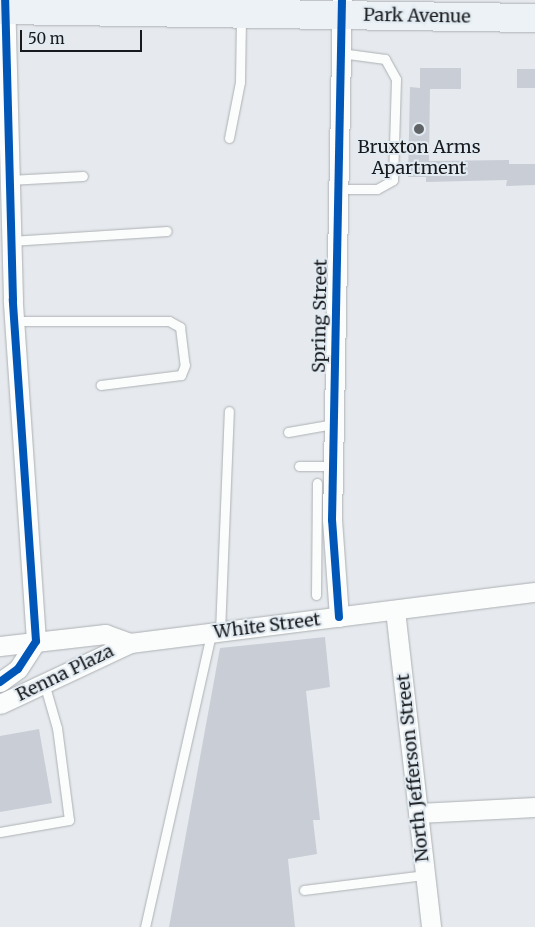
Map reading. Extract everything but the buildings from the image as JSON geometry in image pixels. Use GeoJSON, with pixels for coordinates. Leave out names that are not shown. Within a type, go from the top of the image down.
{"type":"FeatureCollection","features":[{"type":"Feature","properties":{"kind":"main road","name":"Park Avenue"},"geometry":{"type":"LineString","coordinates":[[2,6],[187,6],[241,13],[341,7],[531,15]]}},
{"type":"Feature","properties":{"kind":"street"},"geometry":{"type":"LineString","coordinates":[[2,6],[3,116],[8,180],[14,321],[36,641]]}},
{"type":"Feature","properties":{"kind":"street","name":"Spring Street"},"geometry":{"type":"LineString","coordinates":[[338,617],[325,520],[333,466],[338,53],[341,7]]}},
{"type":"Feature","properties":{"kind":"street","name":"White Street"},"geometry":{"type":"LineString","coordinates":[[0,646],[105,634],[130,643],[535,592]]}},
{"type":"Feature","properties":{"kind":"street","name":"North Jefferson Street"},"geometry":{"type":"LineString","coordinates":[[396,610],[426,875],[430,927]]}},
{"type":"Feature","properties":{"kind":"street","name":"Renna Plaza"},"geometry":{"type":"LineString","coordinates":[[0,682],[18,669],[36,641]]}},
{"type":"Feature","properties":{"kind":"street","name":"Renna Plaza"},"geometry":{"type":"LineString","coordinates":[[0,704],[130,643]]}},
{"type":"Feature","properties":{"kind":"street"},"geometry":{"type":"LineString","coordinates":[[418,813],[535,807]]}},
{"type":"Feature","properties":{"kind":"lane"},"geometry":{"type":"LineString","coordinates":[[229,138],[240,82],[241,13]]}},
{"type":"Feature","properties":{"kind":"lane"},"geometry":{"type":"LineString","coordinates":[[337,189],[377,189],[393,180],[396,78],[393,68],[374,54],[338,53]]}},
{"type":"Feature","properties":{"kind":"lane"},"geometry":{"type":"LineString","coordinates":[[8,180],[83,176]]}},
{"type":"Feature","properties":{"kind":"lane"},"geometry":{"type":"LineString","coordinates":[[10,241],[167,231]]}},
{"type":"Feature","properties":{"kind":"lane"},"geometry":{"type":"LineString","coordinates":[[14,321],[169,321],[180,327],[185,365],[181,375],[101,385]]}},
{"type":"Feature","properties":{"kind":"lane"},"geometry":{"type":"LineString","coordinates":[[145,927],[216,633],[229,411]]}},
{"type":"Feature","properties":{"kind":"lane"},"geometry":{"type":"LineString","coordinates":[[288,432],[334,424]]}},
{"type":"Feature","properties":{"kind":"lane"},"geometry":{"type":"LineString","coordinates":[[299,466],[333,466]]}},
{"type":"Feature","properties":{"kind":"lane"},"geometry":{"type":"LineString","coordinates":[[316,595],[325,520],[317,483]]}},
{"type":"Feature","properties":{"kind":"lane"},"geometry":{"type":"LineString","coordinates":[[0,832],[69,820],[57,728],[44,683]]}},
{"type":"Feature","properties":{"kind":"lane"},"geometry":{"type":"LineString","coordinates":[[304,890],[426,875]]}},
{"type":"Feature","properties":{"kind":"cycle path"},"geometry":{"type":"LineString","coordinates":[[0,682],[18,669],[36,641],[13,300],[5,0]]}},
{"type":"Feature","properties":{"kind":"cycle path"},"geometry":{"type":"LineString","coordinates":[[339,617],[332,520],[342,0]]}},
{"type":"Feature","properties":{"kind":"place","name":"Bruxton Arms Apartment"},"geometry":{"type":"Point","coordinates":[419,129]}}]}
